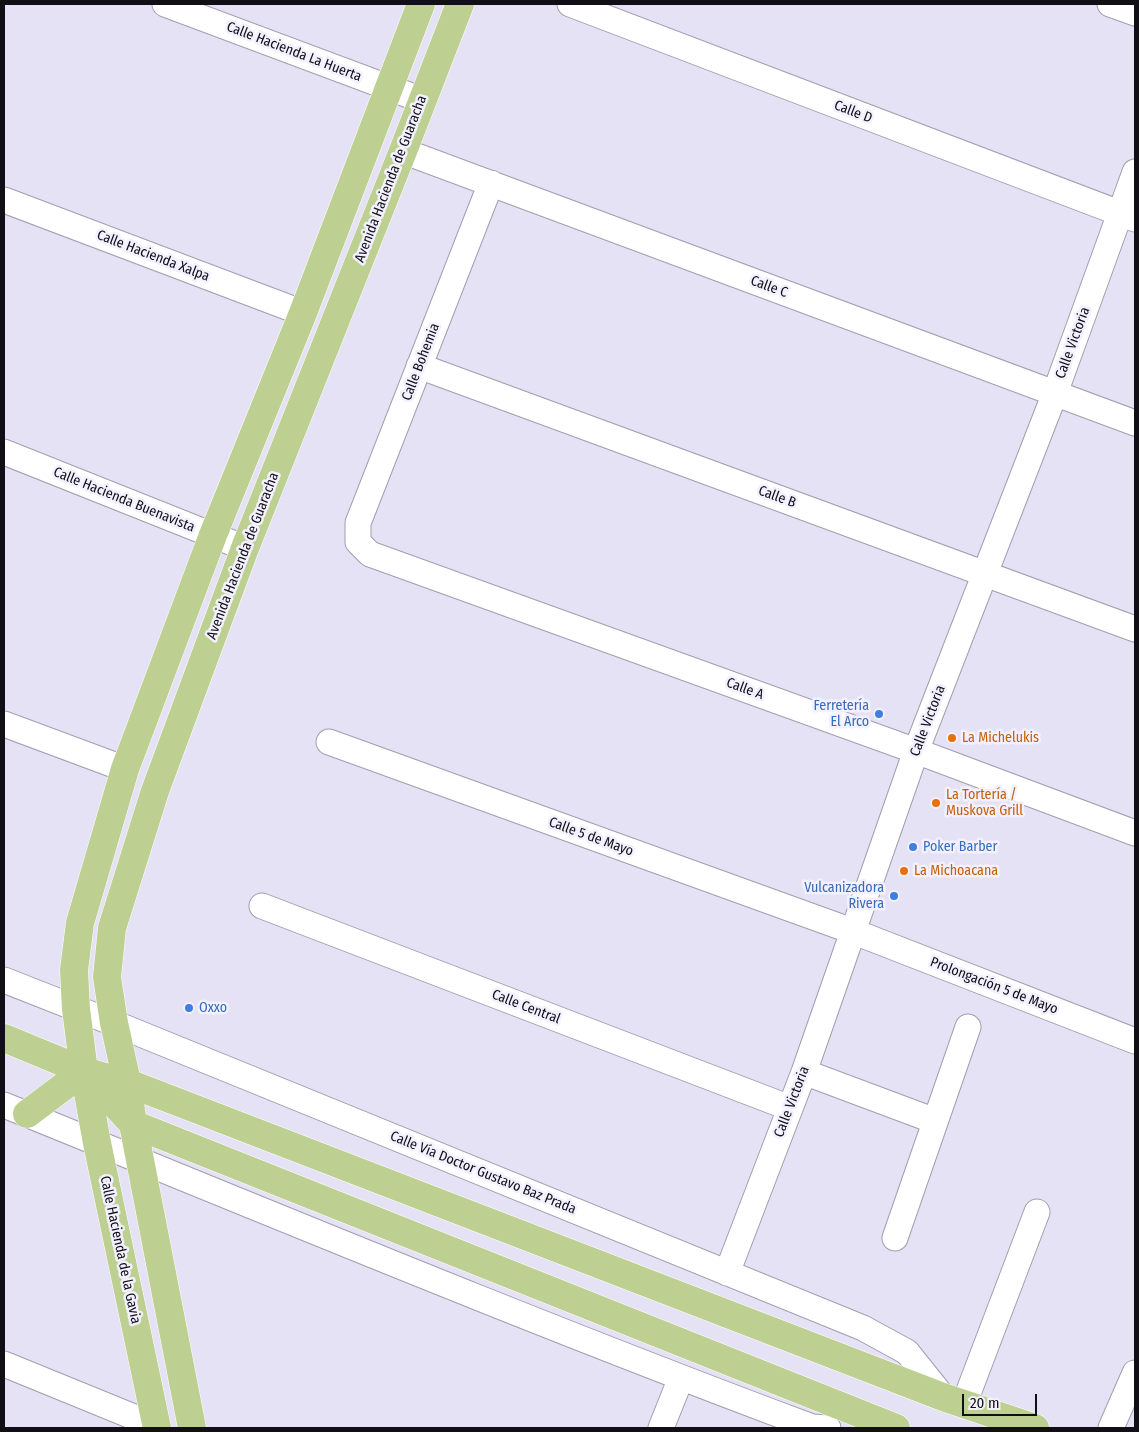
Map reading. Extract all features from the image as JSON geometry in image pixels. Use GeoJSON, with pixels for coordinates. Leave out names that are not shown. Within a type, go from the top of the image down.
{"type":"FeatureCollection","features":[{"type":"Feature","properties":{"kind":"main road"},"geometry":{"type":"LineString","coordinates":[[422,4],[303,313],[213,535],[125,769],[80,923],[74,970],[76,1009],[84,1071],[133,1124],[896,1428]]}},
{"type":"Feature","properties":{"kind":"main road","name":"Avenida Hacienda de Guaracha"},"geometry":{"type":"LineString","coordinates":[[133,1124],[107,977],[112,928],[155,791],[245,548],[460,4]]}},
{"type":"Feature","properties":{"kind":"main road"},"geometry":{"type":"LineString","coordinates":[[4,1038],[84,1071],[127,1082],[953,1401],[1035,1428]]}},
{"type":"Feature","properties":{"kind":"main road"},"geometry":{"type":"LineString","coordinates":[[15,1109],[84,1071]]}},
{"type":"Feature","properties":{"kind":"main road","name":"Calle Hacienda de la Gavia"},"geometry":{"type":"LineString","coordinates":[[84,1071],[97,1143],[156,1427]]}},
{"type":"Feature","properties":{"kind":"main road"},"geometry":{"type":"LineString","coordinates":[[133,1124],[192,1428]]}},
{"type":"Feature","properties":{"kind":"street","name":"Calle Hacienda La Huerta"},"geometry":{"type":"LineString","coordinates":[[165,4],[422,100]]}},
{"type":"Feature","properties":{"kind":"street","name":"Calle D"},"geometry":{"type":"LineString","coordinates":[[570,4],[1127,216]]}},
{"type":"Feature","properties":{"kind":"street"},"geometry":{"type":"LineString","coordinates":[[1110,4],[1135,13]]}},
{"type":"Feature","properties":{"kind":"street","name":"Calle C"},"geometry":{"type":"LineString","coordinates":[[403,152],[1135,422]]}},
{"type":"Feature","properties":{"kind":"street","name":"Calle Victoria"},"geometry":{"type":"LineString","coordinates":[[728,1272],[804,1072],[916,750],[1055,393],[1127,216],[1135,172]]}},
{"type":"Feature","properties":{"kind":"street","name":"Calle Bohemia"},"geometry":{"type":"LineString","coordinates":[[358,542],[358,523],[491,183]]}},
{"type":"Feature","properties":{"kind":"street","name":"Calle Hacienda Xalpa"},"geometry":{"type":"LineString","coordinates":[[4,200],[303,313]]}},
{"type":"Feature","properties":{"kind":"street","name":"Calle B"},"geometry":{"type":"LineString","coordinates":[[419,366],[1135,629]]}},
{"type":"Feature","properties":{"kind":"street","name":"Calle Hacienda Buenavista"},"geometry":{"type":"LineString","coordinates":[[4,452],[245,548]]}},
{"type":"Feature","properties":{"kind":"street","name":"Calle A"},"geometry":{"type":"LineString","coordinates":[[358,542],[370,554],[916,750],[1135,833]]}},
{"type":"Feature","properties":{"kind":"street"},"geometry":{"type":"LineString","coordinates":[[4,724],[125,769]]}},
{"type":"Feature","properties":{"kind":"street","name":"Calle 5 de Mayo"},"geometry":{"type":"LineString","coordinates":[[329,742],[852,931]]}},
{"type":"Feature","properties":{"kind":"street","name":"Calle Central"},"geometry":{"type":"LineString","coordinates":[[262,906],[790,1108]]}},
{"type":"Feature","properties":{"kind":"street","name":"Prolongación 5 de Mayo"},"geometry":{"type":"LineString","coordinates":[[852,931],[1135,1041]]}},
{"type":"Feature","properties":{"kind":"street","name":"Calle Vía Doctor Gustavo Baz Prada"},"geometry":{"type":"LineString","coordinates":[[4,980],[863,1328],[907,1352],[953,1401]]}},
{"type":"Feature","properties":{"kind":"street"},"geometry":{"type":"LineString","coordinates":[[895,1238],[968,1027]]}},
{"type":"Feature","properties":{"kind":"street"},"geometry":{"type":"LineString","coordinates":[[804,1072],[935,1121]]}},
{"type":"Feature","properties":{"kind":"street"},"geometry":{"type":"LineString","coordinates":[[15,1109],[681,1378],[812,1427],[828,1428]]}},
{"type":"Feature","properties":{"kind":"street"},"geometry":{"type":"LineString","coordinates":[[953,1401],[1037,1212]]}},
{"type":"Feature","properties":{"kind":"street"},"geometry":{"type":"LineString","coordinates":[[4,1364],[156,1427]]}},
{"type":"Feature","properties":{"kind":"street"},"geometry":{"type":"LineString","coordinates":[[1111,1428],[1135,1373]]}},
{"type":"Feature","properties":{"kind":"street"},"geometry":{"type":"LineString","coordinates":[[661,1428],[681,1378]]}},
{"type":"Feature","properties":{"kind":"place","name":"Ferretería El Arco"},"geometry":{"type":"Point","coordinates":[879,714]}},
{"type":"Feature","properties":{"kind":"place","name":"La Michelukis"},"geometry":{"type":"Point","coordinates":[952,738]}},
{"type":"Feature","properties":{"kind":"place","name":"La Tortería / Muskova Grill"},"geometry":{"type":"Point","coordinates":[936,803]}},
{"type":"Feature","properties":{"kind":"place","name":"Poker Barber"},"geometry":{"type":"Point","coordinates":[913,847]}},
{"type":"Feature","properties":{"kind":"place","name":"La Michoacana"},"geometry":{"type":"Point","coordinates":[904,871]}},
{"type":"Feature","properties":{"kind":"place","name":"Vulcanizadora Rivera"},"geometry":{"type":"Point","coordinates":[894,896]}},
{"type":"Feature","properties":{"kind":"place","name":"Oxxo"},"geometry":{"type":"Point","coordinates":[189,1008]}}]}
